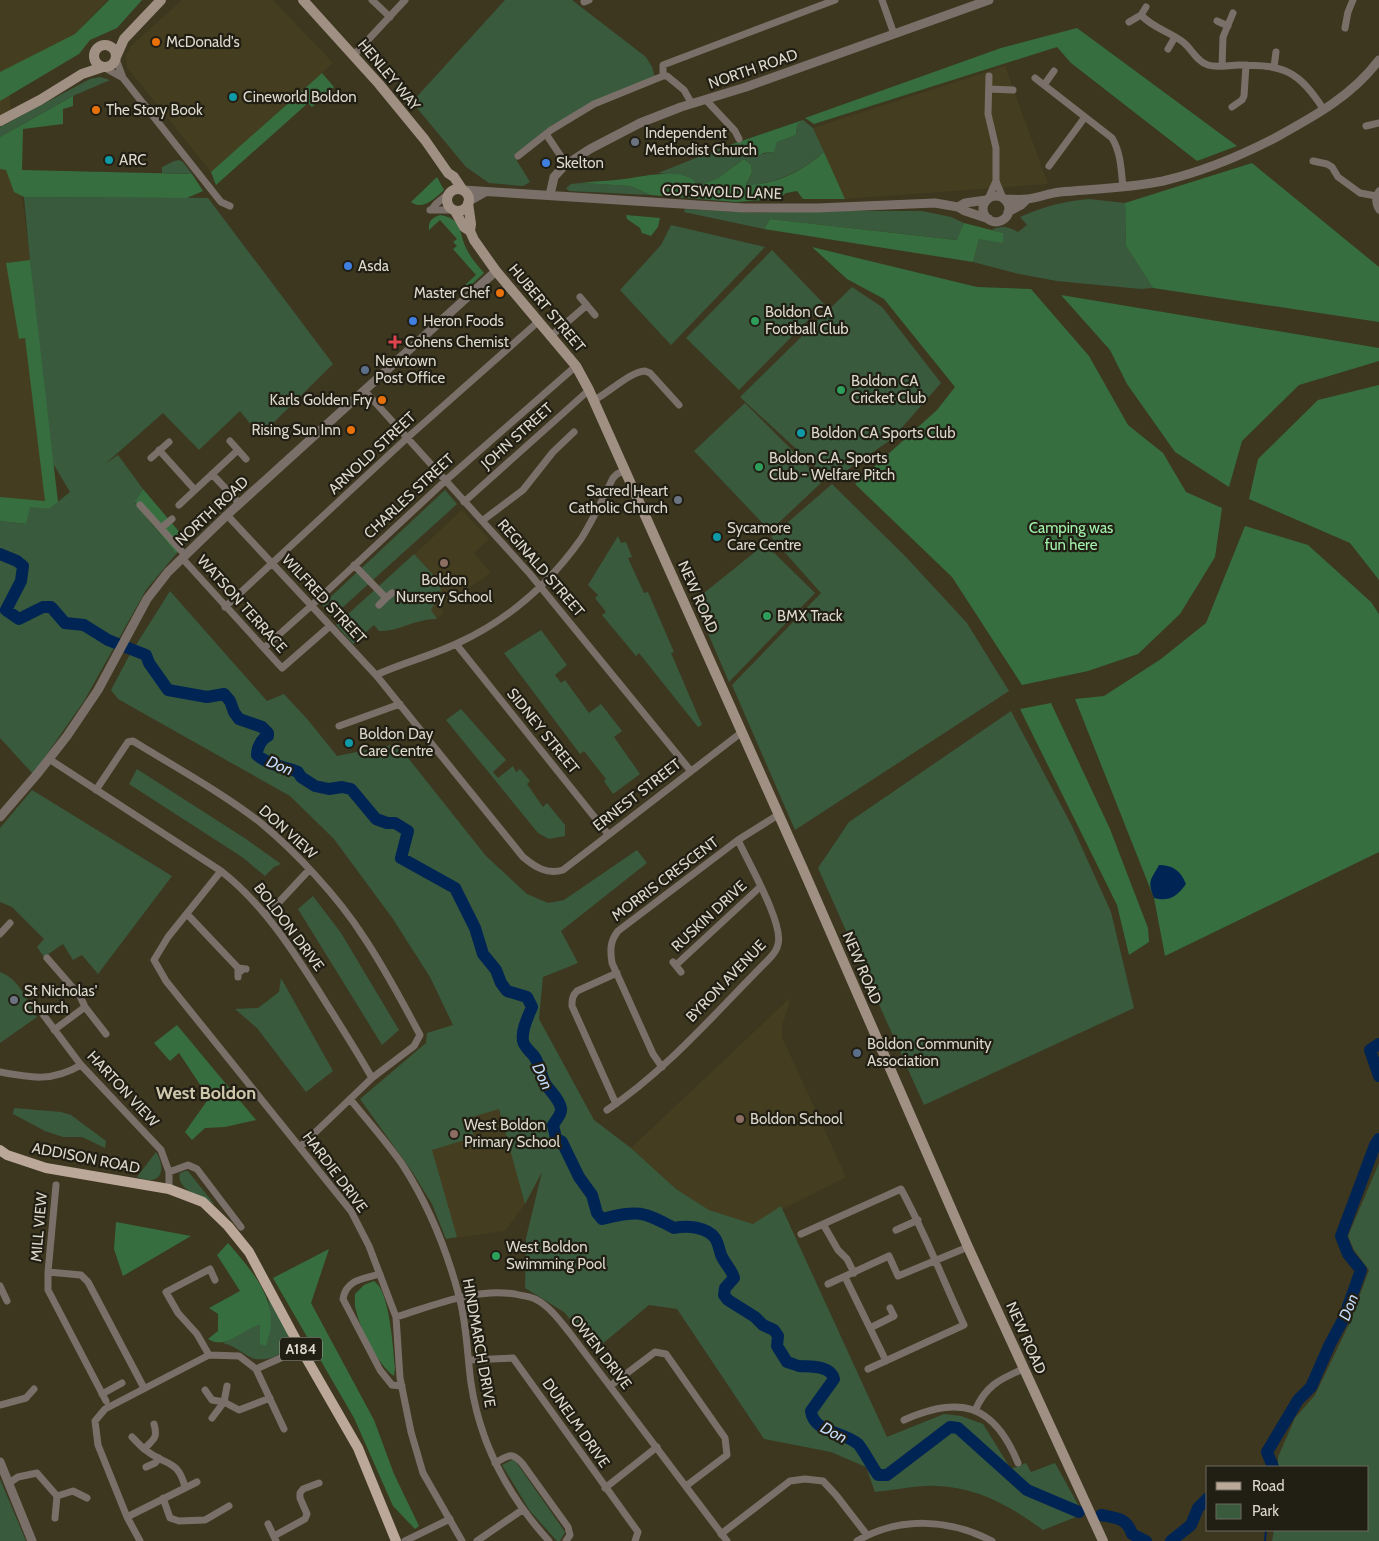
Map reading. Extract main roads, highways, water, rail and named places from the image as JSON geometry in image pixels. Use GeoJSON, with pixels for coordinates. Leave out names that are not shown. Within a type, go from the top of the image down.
{"type":"FeatureCollection","features":[{"type":"Feature","properties":{"kind":"main road"},"geometry":{"type":"LineString","coordinates":[[0,121],[40,100],[82,74],[113,64],[124,39],[162,0]]}},
{"type":"Feature","properties":{"kind":"main road","name":"HENLEY WAY"},"geometry":{"type":"LineString","coordinates":[[303,0],[379,84],[463,190]]}},
{"type":"Feature","properties":{"kind":"main road"},"geometry":{"type":"LineString","coordinates":[[82,74],[100,46],[124,39]]}},
{"type":"Feature","properties":{"kind":"main road"},"geometry":{"type":"LineString","coordinates":[[106,45],[115,50],[116,58]]}},
{"type":"Feature","properties":{"kind":"main road"},"geometry":{"type":"LineString","coordinates":[[94,54],[97,64],[104,68]]}},
{"type":"Feature","properties":{"kind":"main road","name":"HENLEY WAY"},"geometry":{"type":"LineString","coordinates":[[448,173],[449,193]]}},
{"type":"Feature","properties":{"kind":"main road"},"geometry":{"type":"LineString","coordinates":[[456,188],[463,190],[468,195],[469,202],[461,210],[454,210],[446,201],[449,193],[456,188]]}},
{"type":"Feature","properties":{"kind":"main road","name":"HUBERT STREET"},"geometry":{"type":"LineString","coordinates":[[469,202],[470,232]]}},
{"type":"Feature","properties":{"kind":"main road","name":"HUBERT STREET"},"geometry":{"type":"LineString","coordinates":[[454,210],[496,271],[576,366],[595,403]]}},
{"type":"Feature","properties":{"kind":"main road","name":"NEW ROAD"},"geometry":{"type":"LineString","coordinates":[[595,403],[968,1247],[1103,1541]]}},
{"type":"Feature","properties":{"kind":"main road","name":"ADDISON ROAD"},"geometry":{"type":"LineString","coordinates":[[0,1150],[7,1155],[58,1171],[169,1189],[203,1202],[228,1226],[249,1252],[301,1349],[358,1448],[396,1541]]}},
{"type":"Feature","properties":{"kind":"water"},"geometry":{"type":"Polygon","coordinates":[[[1159,865],[1168,866],[1176,870],[1186,884],[1173,897],[1164,899],[1154,898],[1150,884],[1159,865]]]}},
{"type":"Feature","properties":{"kind":"waterway","name":"Don"},"geometry":{"type":"LineString","coordinates":[[0,554],[17,561],[23,566],[21,581],[6,610],[19,619],[43,607],[51,607],[65,623],[84,625],[108,640],[146,655],[149,663],[168,690],[207,697],[224,694],[230,701],[239,719],[262,727],[268,733],[268,736],[263,739],[258,750],[257,755],[262,759],[298,772],[301,777],[315,786],[329,789],[342,787],[351,789],[376,819],[387,823],[395,823],[408,831],[401,858],[455,888],[475,928],[483,954],[496,970],[501,983],[507,991],[527,997],[532,1007],[524,1028],[524,1043],[540,1067],[544,1082],[560,1105],[561,1112],[553,1125],[556,1138],[562,1142],[579,1177],[592,1195],[597,1213],[602,1219],[632,1213],[647,1215],[674,1228],[696,1228],[711,1234],[715,1238],[722,1257],[734,1278],[725,1288],[724,1295],[728,1300],[755,1317],[763,1325],[774,1330],[778,1336],[777,1346],[787,1362],[799,1366],[825,1369],[832,1374],[834,1379],[811,1411],[817,1424],[858,1444],[878,1475],[887,1475],[950,1427],[958,1428],[1027,1490],[1079,1512]]}},
{"type":"Feature","properties":{"kind":"waterway","name":"Don"},"geometry":{"type":"LineString","coordinates":[[1379,1044],[1370,1050],[1379,1076]]}},
{"type":"Feature","properties":{"kind":"waterway","name":"Don"},"geometry":{"type":"LineString","coordinates":[[1273,1466],[1267,1452],[1298,1400],[1311,1387],[1344,1318],[1361,1270],[1348,1254],[1341,1236],[1375,1145],[1379,1139]]}},
{"type":"Feature","properties":{"kind":"waterway","name":"Don"},"geometry":{"type":"LineString","coordinates":[[1171,1541],[1191,1525],[1198,1508],[1206,1500]]}},
{"type":"Feature","properties":{"kind":"waterway","name":"Don"},"geometry":{"type":"LineString","coordinates":[[1101,1515],[1121,1520],[1127,1525],[1132,1534],[1146,1541]]}},
{"type":"Feature","properties":{"kind":"waterway"},"geometry":{"type":"LineString","coordinates":[[1265,1541],[1266,1531]]}},
{"type":"Feature","properties":{"kind":"place","name":"McDonald's"},"geometry":{"type":"Point","coordinates":[156,42]}},
{"type":"Feature","properties":{"kind":"place","name":"Cineworld Boldon"},"geometry":{"type":"Point","coordinates":[233,97]}},
{"type":"Feature","properties":{"kind":"place","name":"The Story Book"},"geometry":{"type":"Point","coordinates":[96,110]}},
{"type":"Feature","properties":{"kind":"place","name":"Independent Methodist Church"},"geometry":{"type":"Point","coordinates":[635,142]}},
{"type":"Feature","properties":{"kind":"place","name":"ARC"},"geometry":{"type":"Point","coordinates":[109,160]}},
{"type":"Feature","properties":{"kind":"place","name":"Skelton"},"geometry":{"type":"Point","coordinates":[546,163]}},
{"type":"Feature","properties":{"kind":"place","name":"Asda"},"geometry":{"type":"Point","coordinates":[348,266]}},
{"type":"Feature","properties":{"kind":"place","name":"Master Chef"},"geometry":{"type":"Point","coordinates":[500,293]}},
{"type":"Feature","properties":{"kind":"place","name":"Heron Foods"},"geometry":{"type":"Point","coordinates":[413,321]}},
{"type":"Feature","properties":{"kind":"place","name":"Boldon CA Football Club"},"geometry":{"type":"Point","coordinates":[755,321]}},
{"type":"Feature","properties":{"kind":"place","name":"Cohens Chemist"},"geometry":{"type":"Point","coordinates":[395,342]}},
{"type":"Feature","properties":{"kind":"place","name":"Newtown Post Office"},"geometry":{"type":"Point","coordinates":[365,370]}},
{"type":"Feature","properties":{"kind":"place","name":"Boldon CA Cricket Club"},"geometry":{"type":"Point","coordinates":[841,390]}},
{"type":"Feature","properties":{"kind":"place","name":"Karls Golden Fry"},"geometry":{"type":"Point","coordinates":[382,400]}},
{"type":"Feature","properties":{"kind":"place","name":"Rising Sun Inn"},"geometry":{"type":"Point","coordinates":[351,430]}},
{"type":"Feature","properties":{"kind":"place","name":"Boldon CA Sports Club"},"geometry":{"type":"Point","coordinates":[801,433]}},
{"type":"Feature","properties":{"kind":"place","name":"Boldon C.A. Sports Club - Welfare Pitch"},"geometry":{"type":"Point","coordinates":[759,467]}},
{"type":"Feature","properties":{"kind":"place","name":"Sacred Heart Catholic Church"},"geometry":{"type":"Point","coordinates":[678,500]}},
{"type":"Feature","properties":{"kind":"place","name":"Sycamore Care Centre"},"geometry":{"type":"Point","coordinates":[717,537]}},
{"type":"Feature","properties":{"kind":"place","name":"Boldon Nursery School"},"geometry":{"type":"Point","coordinates":[444,563]}},
{"type":"Feature","properties":{"kind":"place","name":"BMX Track"},"geometry":{"type":"Point","coordinates":[767,616]}},
{"type":"Feature","properties":{"kind":"place","name":"Boldon Day Care Centre"},"geometry":{"type":"Point","coordinates":[349,743]}},
{"type":"Feature","properties":{"kind":"place","name":"St Nicholas' Church"},"geometry":{"type":"Point","coordinates":[14,1000]}},
{"type":"Feature","properties":{"kind":"place","name":"Boldon Community Association"},"geometry":{"type":"Point","coordinates":[857,1053]}},
{"type":"Feature","properties":{"kind":"place","name":"Boldon School"},"geometry":{"type":"Point","coordinates":[740,1119]}},
{"type":"Feature","properties":{"kind":"place","name":"West Boldon Primary School"},"geometry":{"type":"Point","coordinates":[454,1134]}},
{"type":"Feature","properties":{"kind":"place","name":"West Boldon Swimming Pool"},"geometry":{"type":"Point","coordinates":[496,1256]}},
{"type":"Feature","properties":{"kind":"district","name":"West Boldon"},"geometry":{"type":"Point","coordinates":[206,1093]}},
{"type":"Feature","properties":{"kind":"park label","name":"Camping was fun here"},"geometry":{"type":"Point","coordinates":[1071,536]}}]}
